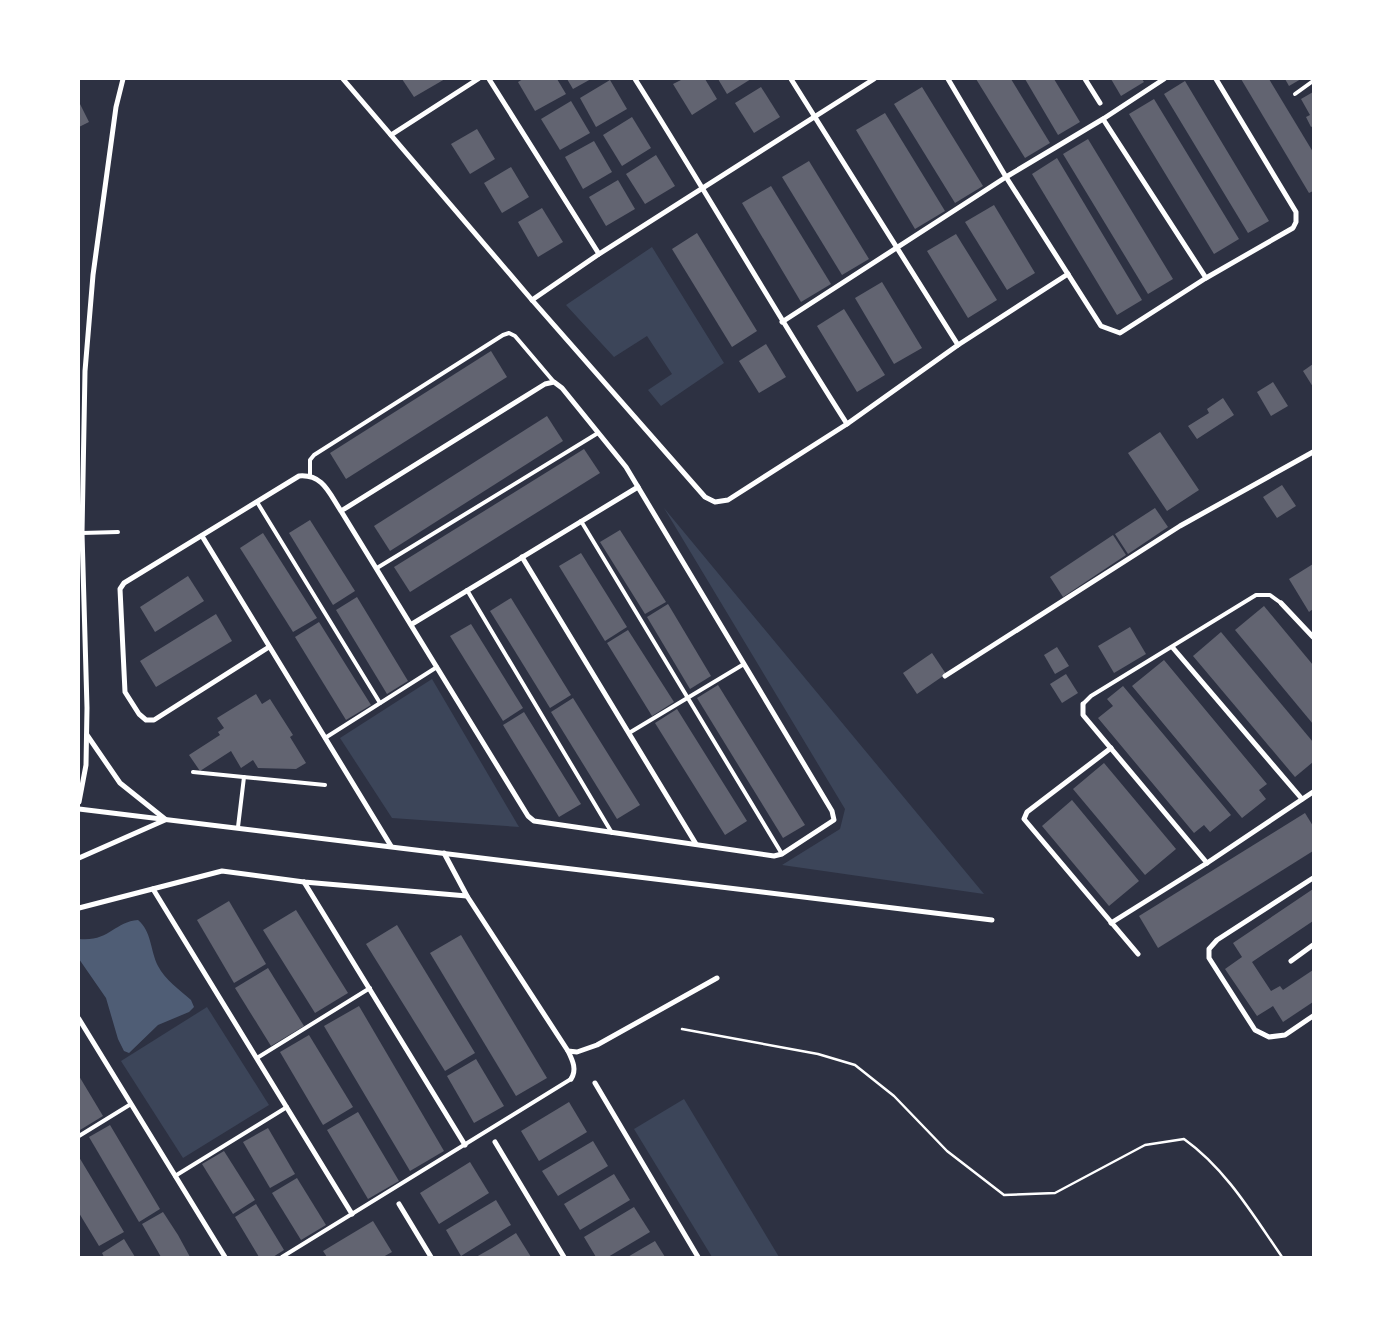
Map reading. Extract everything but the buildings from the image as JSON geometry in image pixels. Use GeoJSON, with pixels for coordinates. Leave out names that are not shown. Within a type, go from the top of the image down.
{"type":"FeatureCollection","features":[{"type":"Feature","properties":{"kind":"street"},"geometry":{"type":"LineString","coordinates":[[79,802],[86,765],[81,403],[93,275],[116,107],[123,79]]}},
{"type":"Feature","properties":{"kind":"street"},"geometry":{"type":"LineString","coordinates":[[343,79],[532,300],[705,497],[715,502],[728,500],[847,424],[958,345],[1068,274]]}},
{"type":"Feature","properties":{"kind":"street"},"geometry":{"type":"LineString","coordinates":[[392,136],[478,79]]}},
{"type":"Feature","properties":{"kind":"street"},"geometry":{"type":"LineString","coordinates":[[489,79],[599,254]]}},
{"type":"Feature","properties":{"kind":"street"},"geometry":{"type":"LineString","coordinates":[[635,79],[704,187],[782,322],[847,424]]}},
{"type":"Feature","properties":{"kind":"street"},"geometry":{"type":"LineString","coordinates":[[791,79],[958,345]]}},
{"type":"Feature","properties":{"kind":"street"},"geometry":{"type":"LineString","coordinates":[[532,300],[599,254],[874,79]]}},
{"type":"Feature","properties":{"kind":"street"},"geometry":{"type":"LineString","coordinates":[[948,79],[1006,177],[1101,326],[1120,333],[1206,278],[1294,228],[1296,212],[1217,79]]}},
{"type":"Feature","properties":{"kind":"street"},"geometry":{"type":"LineString","coordinates":[[1085,79],[1100,103]]}},
{"type":"Feature","properties":{"kind":"street"},"geometry":{"type":"LineString","coordinates":[[782,322],[1006,177],[1103,119],[1164,79]]}},
{"type":"Feature","properties":{"kind":"street"},"geometry":{"type":"LineString","coordinates":[[1103,119],[1206,278]]}},
{"type":"Feature","properties":{"kind":"street"},"geometry":{"type":"LineString","coordinates":[[269,647],[154,720],[146,720],[139,714],[125,692],[120,589],[124,583],[299,476],[310,475],[323,483],[341,511],[528,816],[543,824],[774,856],[782,854],[834,820],[832,810],[626,467],[562,388],[554,382],[545,384],[341,511]]}},
{"type":"Feature","properties":{"kind":"street"},"geometry":{"type":"LineString","coordinates":[[945,676],[1180,526],[1313,452]]}},
{"type":"Feature","properties":{"kind":"street"},"geometry":{"type":"LineString","coordinates":[[412,624],[638,487]]}},
{"type":"Feature","properties":{"kind":"street"},"geometry":{"type":"LineString","coordinates":[[202,536],[391,846]]}},
{"type":"Feature","properties":{"kind":"street"},"geometry":{"type":"LineString","coordinates":[[522,557],[696,844]]}},
{"type":"Feature","properties":{"kind":"street"},"geometry":{"type":"LineString","coordinates":[[1281,603],[1311,630],[1313,637]]}},
{"type":"Feature","properties":{"kind":"street"},"geometry":{"type":"LineString","coordinates":[[1173,648],[1302,799]]}},
{"type":"Feature","properties":{"kind":"street"},"geometry":{"type":"LineString","coordinates":[[1083,704],[1083,715],[1207,863]]}},
{"type":"Feature","properties":{"kind":"street"},"geometry":{"type":"LineString","coordinates":[[86,734],[120,783],[166,819]]}},
{"type":"Feature","properties":{"kind":"street"},"geometry":{"type":"LineString","coordinates":[[1110,748],[1027,812],[1024,819],[1138,954]]}},
{"type":"Feature","properties":{"kind":"street"},"geometry":{"type":"LineString","coordinates":[[1111,922],[1207,863],[1313,792]]}},
{"type":"Feature","properties":{"kind":"street"},"geometry":{"type":"LineString","coordinates":[[79,809],[992,920]]}},
{"type":"Feature","properties":{"kind":"street"},"geometry":{"type":"LineString","coordinates":[[79,858],[166,819]]}},
{"type":"Feature","properties":{"kind":"street"},"geometry":{"type":"LineString","coordinates":[[444,853],[467,896],[568,1051],[574,1064],[574,1074],[571,1080]]}},
{"type":"Feature","properties":{"kind":"street"},"geometry":{"type":"LineString","coordinates":[[79,908],[222,871],[304,882],[467,896]]}},
{"type":"Feature","properties":{"kind":"street"},"geometry":{"type":"LineString","coordinates":[[1313,878],[1216,940],[1209,948],[1209,958],[1255,1030],[1268,1037],[1285,1035],[1313,1016]]}},
{"type":"Feature","properties":{"kind":"street"},"geometry":{"type":"LineString","coordinates":[[304,882],[465,1145]]}},
{"type":"Feature","properties":{"kind":"street"},"geometry":{"type":"LineString","coordinates":[[153,889],[352,1214]]}},
{"type":"Feature","properties":{"kind":"street"},"geometry":{"type":"LineString","coordinates":[[1291,961],[1313,945]]}},
{"type":"Feature","properties":{"kind":"street"},"geometry":{"type":"LineString","coordinates":[[568,1051],[577,1052],[597,1045],[717,978]]}},
{"type":"Feature","properties":{"kind":"street"},"geometry":{"type":"LineString","coordinates":[[79,1019],[225,1257]]}},
{"type":"Feature","properties":{"kind":"street"},"geometry":{"type":"LineString","coordinates":[[595,1083],[698,1257]]}},
{"type":"Feature","properties":{"kind":"street"},"geometry":{"type":"LineString","coordinates":[[495,1142],[564,1257]]}},
{"type":"Feature","properties":{"kind":"street"},"geometry":{"type":"LineString","coordinates":[[399,1204],[431,1257]]}},
{"type":"Feature","properties":{"kind":"lane"},"geometry":{"type":"LineString","coordinates":[[1295,94],[1313,81]]}},
{"type":"Feature","properties":{"kind":"lane"},"geometry":{"type":"LineString","coordinates":[[310,475],[310,460],[314,455],[503,335],[509,333],[515,336],[554,382]]}},
{"type":"Feature","properties":{"kind":"lane"},"geometry":{"type":"LineString","coordinates":[[377,568],[598,433]]}},
{"type":"Feature","properties":{"kind":"lane"},"geometry":{"type":"LineString","coordinates":[[257,502],[380,703]]}},
{"type":"Feature","properties":{"kind":"lane"},"geometry":{"type":"LineString","coordinates":[[581,521],[686,699],[782,854]]}},
{"type":"Feature","properties":{"kind":"lane"},"geometry":{"type":"LineString","coordinates":[[82,533],[118,532]]}},
{"type":"Feature","properties":{"kind":"lane"},"geometry":{"type":"LineString","coordinates":[[467,590],[612,833]]}},
{"type":"Feature","properties":{"kind":"lane"},"geometry":{"type":"LineString","coordinates":[[1083,704],[1091,696],[1173,648],[1256,595],[1270,595],[1281,603]]}},
{"type":"Feature","properties":{"kind":"lane"},"geometry":{"type":"LineString","coordinates":[[629,734],[744,664]]}},
{"type":"Feature","properties":{"kind":"lane"},"geometry":{"type":"LineString","coordinates":[[325,738],[437,667]]}},
{"type":"Feature","properties":{"kind":"lane"},"geometry":{"type":"LineString","coordinates":[[193,772],[325,785]]}},
{"type":"Feature","properties":{"kind":"lane"},"geometry":{"type":"LineString","coordinates":[[238,828],[244,777]]}},
{"type":"Feature","properties":{"kind":"lane"},"geometry":{"type":"LineString","coordinates":[[257,1058],[370,988]]}},
{"type":"Feature","properties":{"kind":"lane"},"geometry":{"type":"LineString","coordinates":[[282,1257],[571,1080]]}},
{"type":"Feature","properties":{"kind":"lane"},"geometry":{"type":"LineString","coordinates":[[79,1136],[131,1104]]}},
{"type":"Feature","properties":{"kind":"lane"},"geometry":{"type":"LineString","coordinates":[[175,1176],[287,1107]]}},
{"type":"Feature","properties":{"kind":"path"},"geometry":{"type":"LineString","coordinates":[[682,1029],[818,1054],[855,1065],[894,1096],[947,1152],[1004,1194],[1056,1193],[1145,1145],[1184,1139],[1202,1152],[1243,1199],[1282,1257]]}},
{"type":"Feature","properties":{"kind":"shaded area"},"geometry":{"type":"Polygon","coordinates":[[[652,247],[724,363],[661,406],[648,390],[672,374],[647,336],[614,357],[566,305],[652,247]]]}},
{"type":"Feature","properties":{"kind":"shaded area"},"geometry":{"type":"Polygon","coordinates":[[[664,508],[984,894],[782,865],[840,829],[845,809],[664,508]]]}},
{"type":"Feature","properties":{"kind":"shaded area"},"geometry":{"type":"Polygon","coordinates":[[[432,679],[519,827],[392,818],[340,738],[432,679]]]}},
{"type":"Feature","properties":{"kind":"shaded area"},"geometry":{"type":"Polygon","coordinates":[[[138,920],[146,930],[155,960],[161,971],[191,1000],[194,1007],[189,1012],[158,1025],[129,1053],[124,1051],[118,1039],[106,998],[79,959],[79,939],[98,938],[123,924],[138,920]]]}},
{"type":"Feature","properties":{"kind":"shaded area"},"geometry":{"type":"Polygon","coordinates":[[[207,1007],[269,1105],[183,1158],[121,1061],[207,1007]]]}},
{"type":"Feature","properties":{"kind":"shaded area"},"geometry":{"type":"Polygon","coordinates":[[[684,1099],[779,1257],[712,1257],[634,1129],[684,1099]]]}}]}
